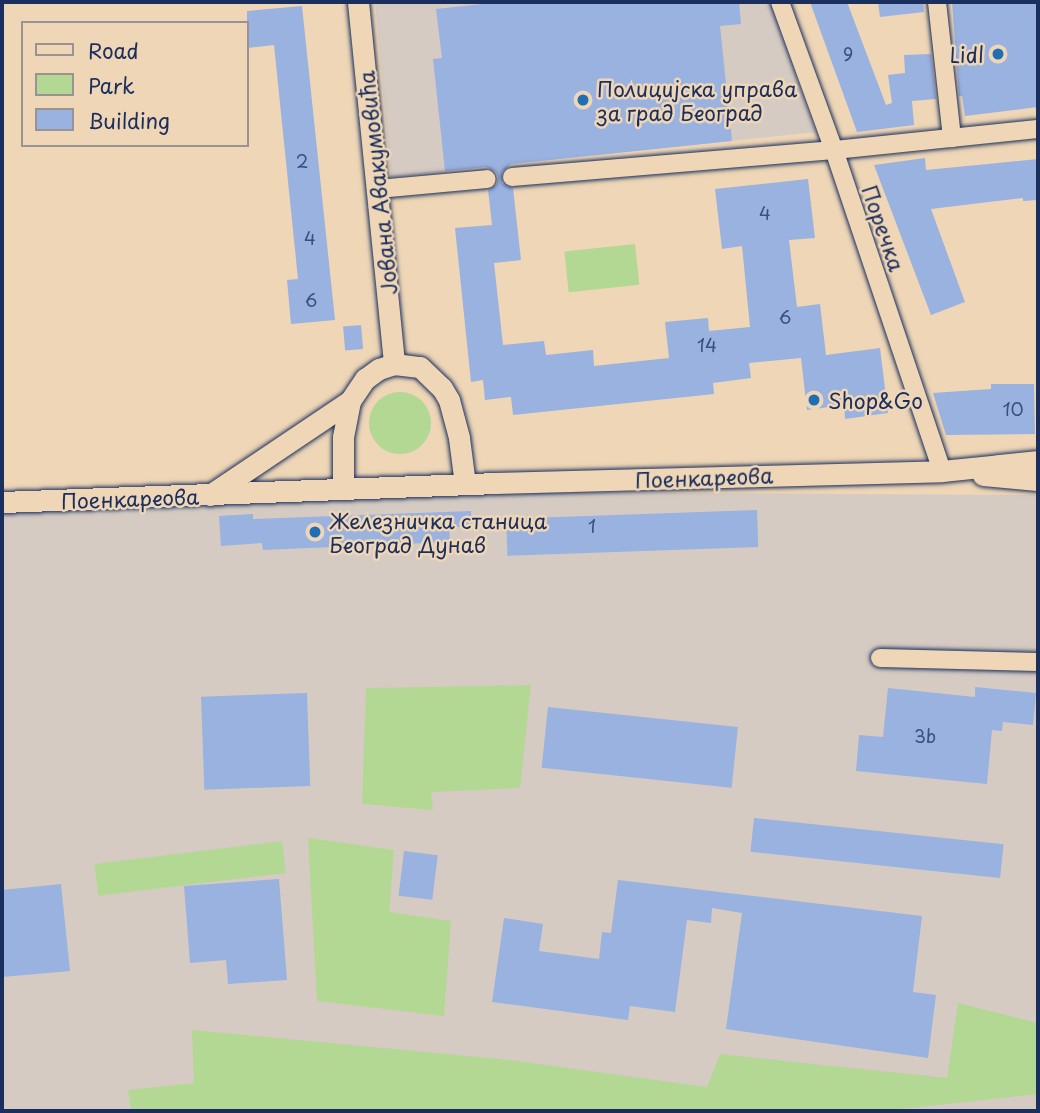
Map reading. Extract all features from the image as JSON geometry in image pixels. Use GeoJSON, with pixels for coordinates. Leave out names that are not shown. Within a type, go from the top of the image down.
{"type":"FeatureCollection","features":[{"type":"Feature","properties":{"kind":"street","name":"Јована Авакумовића"},"geometry":{"type":"LineString","coordinates":[[358,2],[394,364]]}},
{"type":"Feature","properties":{"kind":"street","name":"Поречка"},"geometry":{"type":"LineString","coordinates":[[780,2],[827,150],[942,471]]}},
{"type":"Feature","properties":{"kind":"street"},"geometry":{"type":"LineString","coordinates":[[937,2],[952,138]]}},
{"type":"Feature","properties":{"kind":"street"},"geometry":{"type":"LineString","coordinates":[[512,177],[827,150],[1038,128]]}},
{"type":"Feature","properties":{"kind":"street"},"geometry":{"type":"LineString","coordinates":[[378,188],[487,179]]}},
{"type":"Feature","properties":{"kind":"street"},"geometry":{"type":"LineString","coordinates":[[210,495],[350,401],[365,379],[379,369],[394,364],[420,367],[442,388],[449,400],[459,439],[465,484]]}},
{"type":"Feature","properties":{"kind":"street"},"geometry":{"type":"LineString","coordinates":[[342,489],[343,438],[350,401]]}},
{"type":"Feature","properties":{"kind":"street","name":"Поенкареова"},"geometry":{"type":"LineString","coordinates":[[2,502],[465,484],[942,471],[1038,461]]}},
{"type":"Feature","properties":{"kind":"street","name":"Поенкареова"},"geometry":{"type":"LineString","coordinates":[[942,471],[1038,480]]}},
{"type":"Feature","properties":{"kind":"street"},"geometry":{"type":"LineString","coordinates":[[880,658],[1038,662]]}},
{"type":"Feature","properties":{"kind":"shaded area","name":"Полицијска управа за град Београд"},"geometry":{"type":"Polygon","coordinates":[[[375,2],[770,2],[815,132],[391,177],[375,2]]]}},
{"type":"Feature","properties":{"kind":"shaded area"},"geometry":{"type":"Polygon","coordinates":[[[454,492],[1038,495],[1038,1111],[2,1111],[2,512],[454,492]]]}},
{"type":"Feature","properties":{"kind":"green space"},"geometry":{"type":"Polygon","coordinates":[[[635,244],[639,285],[569,292],[564,251],[635,244]]]}},
{"type":"Feature","properties":{"kind":"green space"},"geometry":{"type":"Polygon","coordinates":[[[394,392],[406,392],[422,401],[429,411],[429,435],[422,445],[406,454],[394,454],[383,449],[374,440],[369,429],[369,417],[374,406],[383,397],[394,392]]]}},
{"type":"Feature","properties":{"kind":"green space"},"geometry":{"type":"Polygon","coordinates":[[[531,685],[520,788],[431,792],[433,810],[362,804],[366,688],[531,685]]]}},
{"type":"Feature","properties":{"kind":"green space"},"geometry":{"type":"Polygon","coordinates":[[[308,838],[394,850],[389,912],[451,921],[444,1016],[317,1001],[308,838]]]}},
{"type":"Feature","properties":{"kind":"green space"},"geometry":{"type":"Polygon","coordinates":[[[282,841],[286,873],[98,896],[94,864],[282,841]]]}},
{"type":"Feature","properties":{"kind":"green space"},"geometry":{"type":"Polygon","coordinates":[[[958,1003],[1038,1023],[1038,1094],[882,1111],[131,1111],[128,1090],[194,1083],[192,1030],[510,1060],[707,1087],[720,1054],[947,1078],[958,1003]]]}},
{"type":"Feature","properties":{"kind":"building"},"geometry":{"type":"Polygon","coordinates":[[[501,2],[739,2],[741,24],[720,26],[732,141],[511,164],[502,172],[502,183],[513,188],[521,260],[494,263],[503,345],[544,341],[546,355],[593,350],[594,366],[669,358],[665,322],[708,318],[709,331],[750,327],[742,246],[722,249],[715,189],[808,179],[815,238],[789,240],[797,307],[820,304],[826,355],[880,348],[888,413],[845,419],[844,405],[807,410],[801,358],[749,363],[751,378],[713,383],[714,394],[513,415],[511,397],[485,400],[483,380],[471,382],[455,228],[492,225],[488,190],[497,184],[498,177],[496,172],[486,167],[445,171],[433,59],[442,58],[436,9],[501,2]]]}},
{"type":"Feature","properties":{"kind":"building"},"geometry":{"type":"Polygon","coordinates":[[[810,2],[847,2],[886,105],[892,103],[888,75],[905,73],[904,55],[931,54],[936,99],[912,101],[914,125],[857,132],[810,2]]]}},
{"type":"Feature","properties":{"kind":"building"},"geometry":{"type":"Polygon","coordinates":[[[878,2],[923,2],[924,12],[880,17],[878,2]]]}},
{"type":"Feature","properties":{"kind":"building","name":"Lidl"},"geometry":{"type":"Polygon","coordinates":[[[952,2],[1038,2],[1038,107],[965,116],[962,96],[959,96],[952,2]]]}},
{"type":"Feature","properties":{"kind":"building"},"geometry":{"type":"Polygon","coordinates":[[[302,6],[335,320],[291,324],[287,280],[298,279],[274,45],[248,48],[247,11],[302,6]]]}},
{"type":"Feature","properties":{"kind":"building"},"geometry":{"type":"Polygon","coordinates":[[[925,158],[926,170],[1038,159],[1038,200],[1023,201],[1023,198],[931,209],[965,302],[931,315],[874,165],[925,158]]]}},
{"type":"Feature","properties":{"kind":"building"},"geometry":{"type":"Polygon","coordinates":[[[361,325],[363,349],[345,350],[343,327],[361,325]]]}},
{"type":"Feature","properties":{"kind":"building"},"geometry":{"type":"Polygon","coordinates":[[[991,384],[1034,384],[1035,434],[946,435],[933,393],[991,389],[991,384]]]}},
{"type":"Feature","properties":{"kind":"building"},"geometry":{"type":"Polygon","coordinates":[[[757,510],[758,547],[507,556],[506,519],[757,510]]]}},
{"type":"Feature","properties":{"kind":"building"},"geometry":{"type":"Polygon","coordinates":[[[471,511],[472,527],[449,527],[450,542],[263,550],[262,543],[221,546],[219,516],[253,514],[253,519],[471,511]]]}},
{"type":"Feature","properties":{"kind":"building"},"geometry":{"type":"Polygon","coordinates":[[[975,687],[1036,693],[1033,725],[1003,722],[1002,731],[992,730],[987,784],[856,771],[859,735],[883,737],[888,688],[975,697],[975,687]]]}},
{"type":"Feature","properties":{"kind":"building"},"geometry":{"type":"Polygon","coordinates":[[[307,693],[310,786],[204,790],[201,697],[307,693]]]}},
{"type":"Feature","properties":{"kind":"building"},"geometry":{"type":"Polygon","coordinates":[[[548,707],[738,727],[732,788],[542,768],[548,707]]]}},
{"type":"Feature","properties":{"kind":"building"},"geometry":{"type":"Polygon","coordinates":[[[754,818],[1004,844],[1000,878],[750,852],[754,818]]]}},
{"type":"Feature","properties":{"kind":"building"},"geometry":{"type":"Polygon","coordinates":[[[404,851],[438,855],[432,900],[399,896],[404,851]]]}},
{"type":"Feature","properties":{"kind":"building"},"geometry":{"type":"Polygon","coordinates":[[[279,879],[287,980],[228,984],[226,960],[190,963],[184,886],[279,879]]]}},
{"type":"Feature","properties":{"kind":"building"},"geometry":{"type":"Polygon","coordinates":[[[618,880],[922,916],[913,992],[936,995],[928,1058],[726,1029],[742,913],[712,908],[711,923],[687,920],[675,1012],[630,1006],[628,1020],[492,1002],[504,918],[543,924],[539,951],[599,959],[602,932],[611,933],[618,880]]]}},
{"type":"Feature","properties":{"kind":"building"},"geometry":{"type":"Polygon","coordinates":[[[61,884],[70,971],[2,977],[2,890],[61,884]]]}},
{"type":"Feature","properties":{"kind":"place","name":"Lidl"},"geometry":{"type":"Point","coordinates":[998,54]}},
{"type":"Feature","properties":{"kind":"place","name":"Полицијска управа за град Београд"},"geometry":{"type":"Point","coordinates":[583,100]}},
{"type":"Feature","properties":{"kind":"place","name":"Shop&Go"},"geometry":{"type":"Point","coordinates":[814,400]}},
{"type":"Feature","properties":{"kind":"place","name":"Железничка станица Београд Дунав"},"geometry":{"type":"Point","coordinates":[315,532]}}]}
